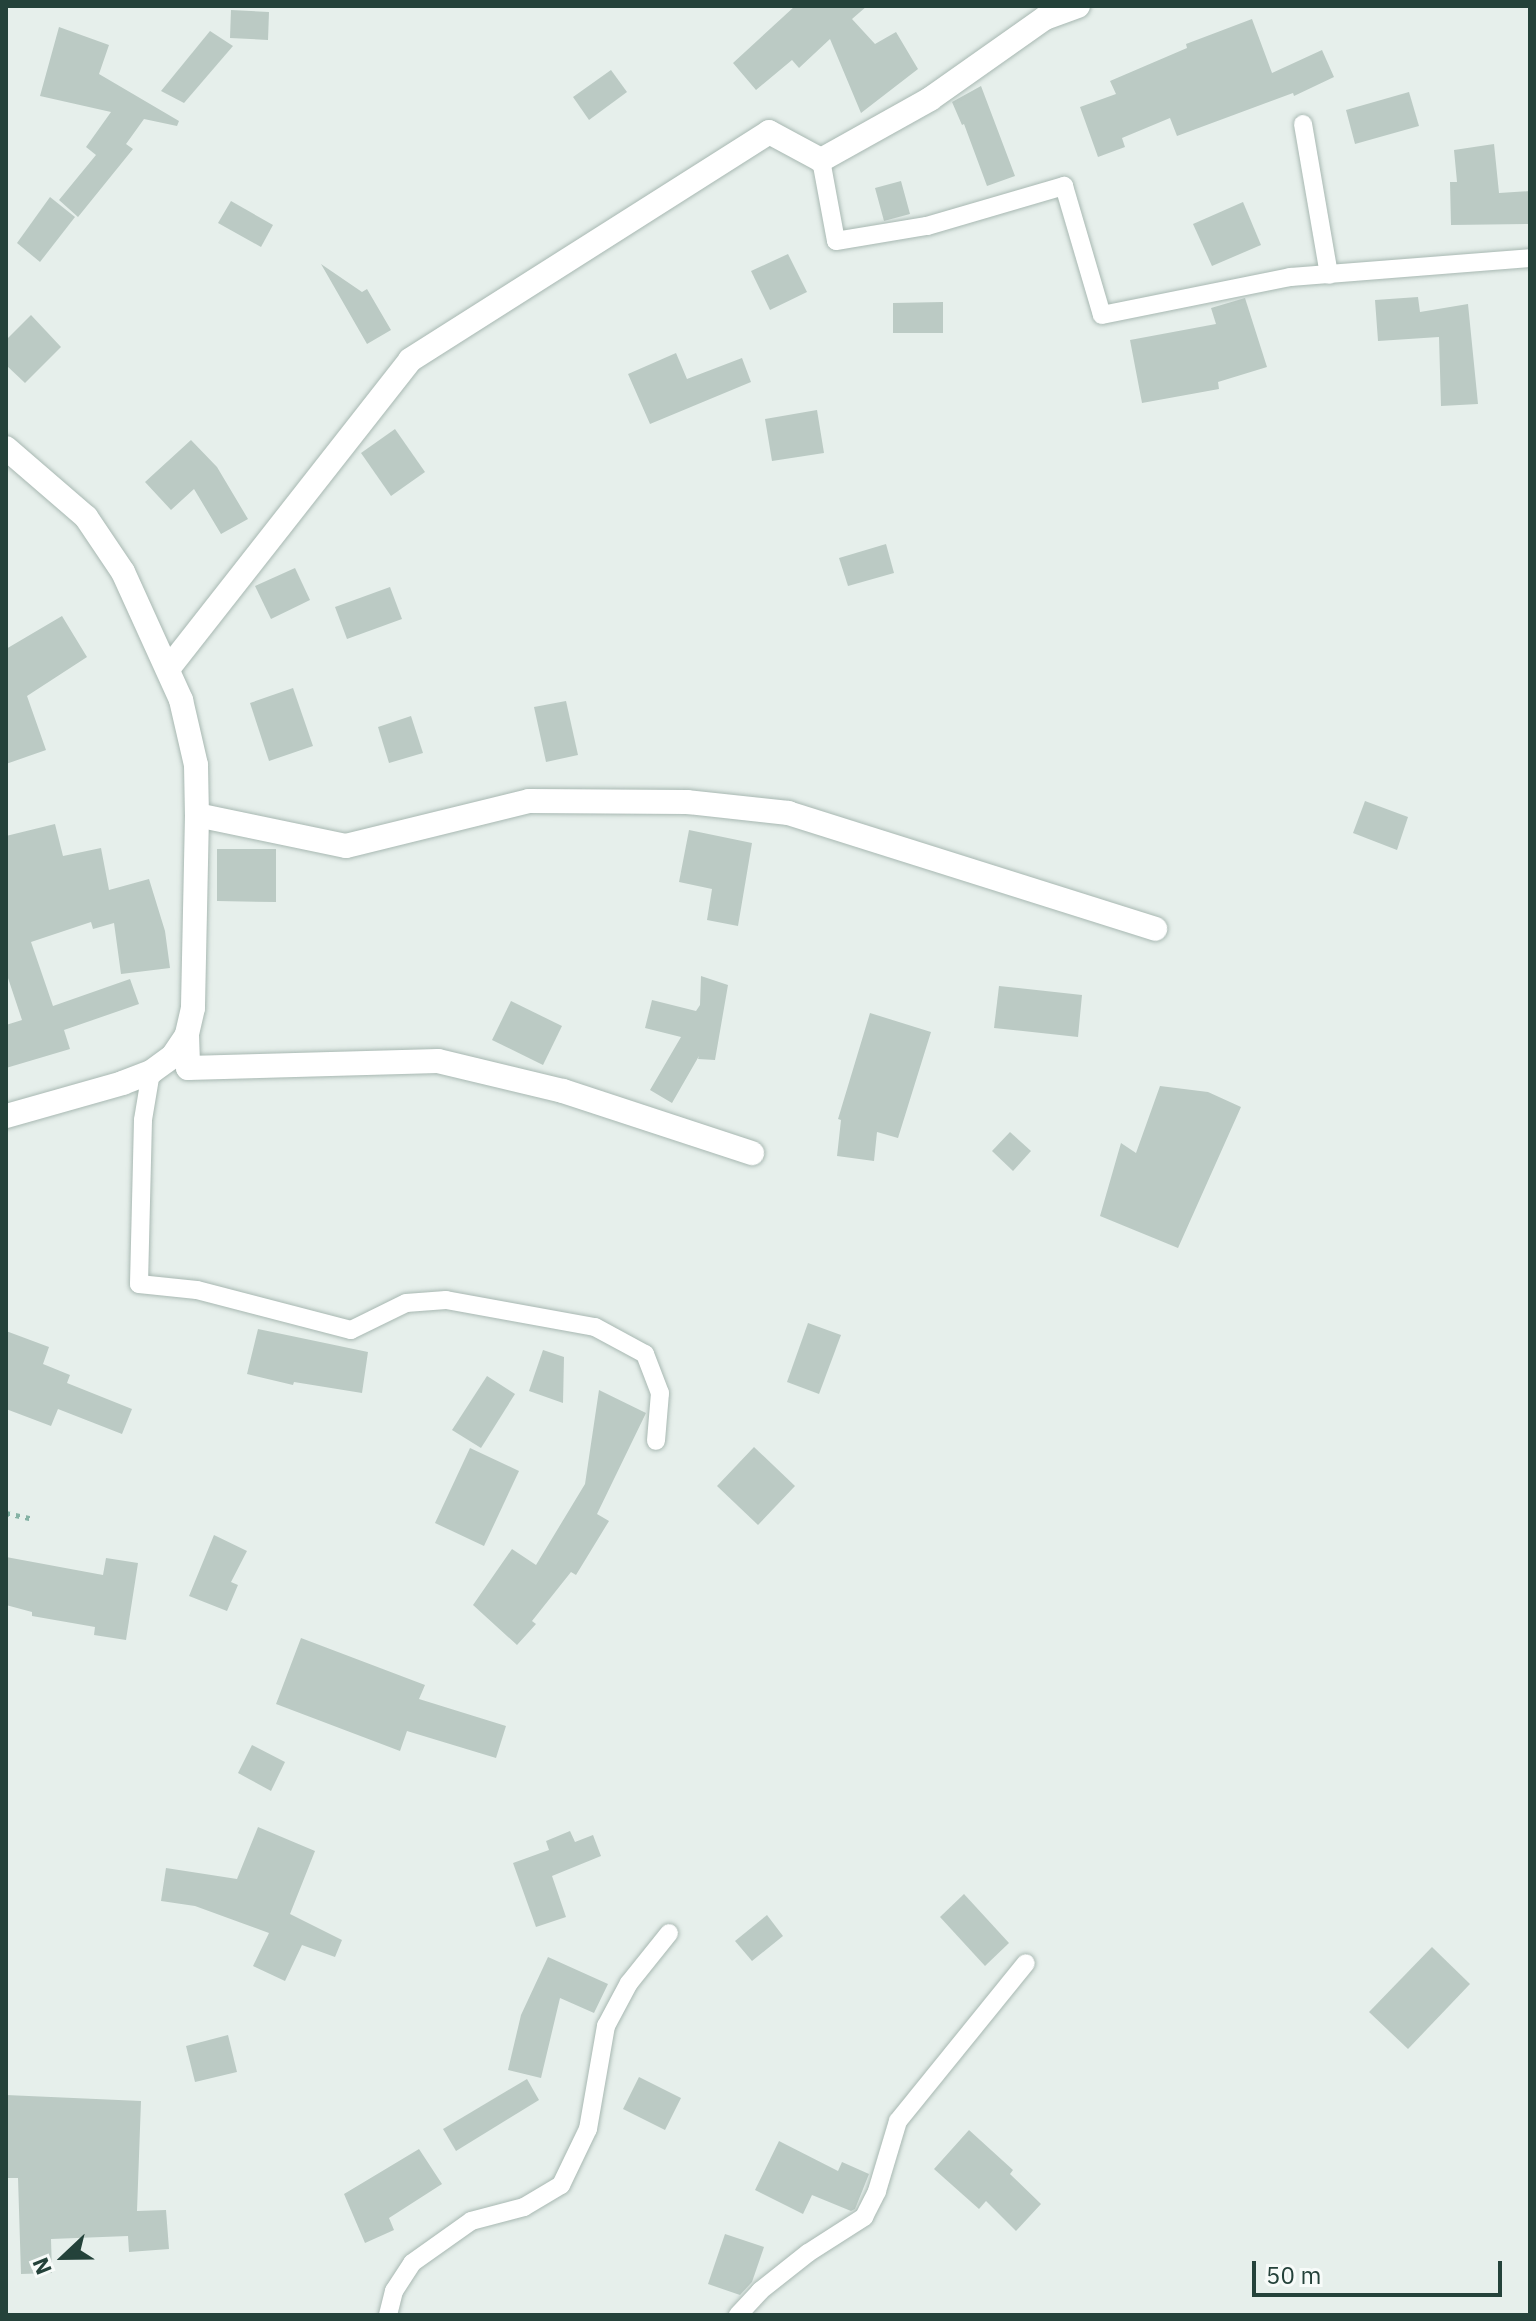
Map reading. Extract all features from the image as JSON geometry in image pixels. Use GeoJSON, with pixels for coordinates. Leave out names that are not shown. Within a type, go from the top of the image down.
{"type":"FeatureCollection","features":[{"type":"Feature","properties":{"kind":"street"},"geometry":{"type":"LineString","coordinates":[[168,669],[410,360],[769,132],[821,160],[930,99],[1045,18],[1078,6]]}},
{"type":"Feature","properties":{"kind":"street"},"geometry":{"type":"LineString","coordinates":[[6,448],[86,517],[123,572],[181,700],[196,765],[197,815],[193,1008],[187,1035],[188,1068],[438,1061],[563,1091],[752,1153]]}},
{"type":"Feature","properties":{"kind":"street"},"geometry":{"type":"LineString","coordinates":[[197,815],[346,846],[529,801],[687,802],[788,813],[1155,929]]}},
{"type":"Feature","properties":{"kind":"street"},"geometry":{"type":"LineString","coordinates":[[6,1116],[151,1072],[173,1056],[187,1035]]}},
{"type":"Feature","properties":{"kind":"lane"},"geometry":{"type":"LineString","coordinates":[[1303,124],[1329,275]]}},
{"type":"Feature","properties":{"kind":"lane"},"geometry":{"type":"LineString","coordinates":[[821,160],[836,241],[927,226],[1064,186],[1102,315],[1207,291],[1290,277],[1444,262],[1530,258]]}},
{"type":"Feature","properties":{"kind":"lane"},"geometry":{"type":"LineString","coordinates":[[151,1072],[143,1120],[139,1284],[212,1293],[351,1330],[406,1303],[446,1300],[595,1327],[645,1354],[660,1393],[656,1441]]}},
{"type":"Feature","properties":{"kind":"lane"},"geometry":{"type":"LineString","coordinates":[[388,2315],[394,2291],[412,2263],[471,2221],[524,2207],[561,2185],[588,2129],[606,2026],[629,1983],[669,1933]]}},
{"type":"Feature","properties":{"kind":"lane"},"geometry":{"type":"LineString","coordinates":[[738,2315],[760,2291],[808,2253],[864,2217],[877,2191],[898,2121],[1026,1963]]}},
{"type":"Feature","properties":{"kind":"path"},"geometry":{"type":"LineString","coordinates":[[6,1513],[30,1518]]}},
{"type":"Feature","properties":{"kind":"building"},"geometry":{"type":"Polygon","coordinates":[[[795,6],[867,6],[852,19],[875,44],[896,32],[918,69],[861,113],[830,39],[799,68],[792,60],[756,90],[733,63],[795,6]]]}},
{"type":"Feature","properties":{"kind":"building"},"geometry":{"type":"Polygon","coordinates":[[[231,10],[269,12],[268,40],[230,38],[231,10]]]}},
{"type":"Feature","properties":{"kind":"building"},"geometry":{"type":"Polygon","coordinates":[[[1252,19],[1272,73],[1322,50],[1334,77],[1294,96],[1293,93],[1177,136],[1170,118],[1122,138],[1125,147],[1098,157],[1080,107],[1116,94],[1110,81],[1187,48],[1186,44],[1252,19]]]}},
{"type":"Feature","properties":{"kind":"building"},"geometry":{"type":"Polygon","coordinates":[[[59,27],[109,45],[99,74],[179,121],[177,126],[144,119],[126,144],[133,149],[78,217],[59,200],[96,155],[86,147],[111,112],[40,96],[59,27]]]}},
{"type":"Feature","properties":{"kind":"building"},"geometry":{"type":"Polygon","coordinates":[[[210,31],[233,46],[184,103],[161,91],[210,31]]]}},
{"type":"Feature","properties":{"kind":"building"},"geometry":{"type":"Polygon","coordinates":[[[611,70],[627,92],[589,120],[573,97],[611,70]]]}},
{"type":"Feature","properties":{"kind":"building"},"geometry":{"type":"Polygon","coordinates":[[[981,86],[1015,176],[987,186],[964,124],[952,102],[981,86]]]}},
{"type":"Feature","properties":{"kind":"building"},"geometry":{"type":"Polygon","coordinates":[[[1409,92],[1419,126],[1355,144],[1346,110],[1409,92]]]}},
{"type":"Feature","properties":{"kind":"building"},"geometry":{"type":"Polygon","coordinates":[[[1494,144],[1499,193],[1530,191],[1530,224],[1451,225],[1450,182],[1457,182],[1454,150],[1494,144]]]}},
{"type":"Feature","properties":{"kind":"building"},"geometry":{"type":"Polygon","coordinates":[[[901,181],[910,214],[884,221],[875,188],[901,181]]]}},
{"type":"Feature","properties":{"kind":"building"},"geometry":{"type":"Polygon","coordinates":[[[50,197],[75,217],[40,262],[17,243],[50,197]]]}},
{"type":"Feature","properties":{"kind":"building"},"geometry":{"type":"Polygon","coordinates":[[[231,201],[273,225],[261,247],[218,223],[231,201]]]}},
{"type":"Feature","properties":{"kind":"building"},"geometry":{"type":"Polygon","coordinates":[[[1243,202],[1261,245],[1212,266],[1193,224],[1243,202]]]}},
{"type":"Feature","properties":{"kind":"building"},"geometry":{"type":"Polygon","coordinates":[[[788,254],[807,292],[770,310],[751,271],[788,254]]]}},
{"type":"Feature","properties":{"kind":"building"},"geometry":{"type":"Polygon","coordinates":[[[321,264],[362,292],[367,289],[391,330],[367,344],[321,264]]]}},
{"type":"Feature","properties":{"kind":"building"},"geometry":{"type":"Polygon","coordinates":[[[1418,297],[1420,312],[1468,304],[1478,404],[1441,406],[1439,337],[1378,341],[1375,300],[1418,297]]]}},
{"type":"Feature","properties":{"kind":"building"},"geometry":{"type":"Polygon","coordinates":[[[1245,298],[1267,367],[1218,382],[1219,389],[1142,403],[1130,340],[1216,324],[1211,308],[1245,298]]]}},
{"type":"Feature","properties":{"kind":"building"},"geometry":{"type":"Polygon","coordinates":[[[943,302],[943,333],[893,333],[893,303],[943,302]]]}},
{"type":"Feature","properties":{"kind":"building"},"geometry":{"type":"Polygon","coordinates":[[[31,315],[61,347],[25,383],[6,365],[6,340],[31,315]]]}},
{"type":"Feature","properties":{"kind":"building"},"geometry":{"type":"Polygon","coordinates":[[[676,353],[687,379],[742,358],[751,382],[650,424],[628,374],[676,353]]]}},
{"type":"Feature","properties":{"kind":"building"},"geometry":{"type":"Polygon","coordinates":[[[817,410],[824,453],[772,461],[765,419],[817,410]]]}},
{"type":"Feature","properties":{"kind":"building"},"geometry":{"type":"Polygon","coordinates":[[[395,429],[425,472],[391,496],[361,453],[395,429]]]}},
{"type":"Feature","properties":{"kind":"building"},"geometry":{"type":"Polygon","coordinates":[[[191,440],[217,467],[248,519],[221,534],[194,489],[171,510],[145,482],[191,440]]]}},
{"type":"Feature","properties":{"kind":"building"},"geometry":{"type":"Polygon","coordinates":[[[886,544],[894,573],[848,586],[839,558],[886,544]]]}},
{"type":"Feature","properties":{"kind":"building"},"geometry":{"type":"Polygon","coordinates":[[[295,568],[310,600],[271,619],[255,586],[295,568]]]}},
{"type":"Feature","properties":{"kind":"building"},"geometry":{"type":"Polygon","coordinates":[[[390,587],[402,619],[347,639],[335,607],[390,587]]]}},
{"type":"Feature","properties":{"kind":"building"},"geometry":{"type":"Polygon","coordinates":[[[62,616],[87,657],[27,696],[46,750],[6,764],[6,649],[62,616]]]}},
{"type":"Feature","properties":{"kind":"building"},"geometry":{"type":"Polygon","coordinates":[[[293,688],[313,746],[269,761],[250,703],[293,688]]]}},
{"type":"Feature","properties":{"kind":"building"},"geometry":{"type":"Polygon","coordinates":[[[566,701],[578,755],[546,762],[534,707],[566,701]]]}},
{"type":"Feature","properties":{"kind":"building"},"geometry":{"type":"Polygon","coordinates":[[[411,716],[423,753],[389,763],[378,727],[411,716]]]}},
{"type":"Feature","properties":{"kind":"building"},"geometry":{"type":"Polygon","coordinates":[[[1365,801],[1408,817],[1397,850],[1353,833],[1365,801]]]}},
{"type":"Feature","properties":{"kind":"building"},"geometry":{"type":"Polygon","coordinates":[[[55,824],[63,856],[101,848],[109,890],[149,879],[165,931],[170,968],[121,974],[114,923],[93,929],[91,922],[31,942],[53,1006],[130,979],[139,1004],[64,1030],[70,1049],[6,1068],[6,1025],[22,1020],[6,972],[6,836],[55,824]]]}},
{"type":"Feature","properties":{"kind":"building"},"geometry":{"type":"Polygon","coordinates":[[[689,830],[752,843],[738,926],[707,920],[712,889],[679,882],[689,830]]]}},
{"type":"Feature","properties":{"kind":"building"},"geometry":{"type":"Polygon","coordinates":[[[217,849],[276,849],[276,902],[217,901],[217,849]]]}},
{"type":"Feature","properties":{"kind":"building"},"geometry":{"type":"Polygon","coordinates":[[[701,976],[728,985],[715,1060],[698,1059],[699,1056],[672,1103],[650,1090],[681,1037],[645,1028],[652,1000],[696,1011],[700,1005],[701,976]]]}},
{"type":"Feature","properties":{"kind":"building"},"geometry":{"type":"Polygon","coordinates":[[[999,986],[1082,995],[1078,1037],[994,1028],[999,986]]]}},
{"type":"Feature","properties":{"kind":"building"},"geometry":{"type":"Polygon","coordinates":[[[511,1001],[562,1026],[543,1065],[492,1040],[511,1001]]]}},
{"type":"Feature","properties":{"kind":"building"},"geometry":{"type":"Polygon","coordinates":[[[870,1013],[931,1032],[898,1138],[877,1132],[874,1161],[837,1156],[841,1120],[838,1119],[870,1013]]]}},
{"type":"Feature","properties":{"kind":"building"},"geometry":{"type":"Polygon","coordinates":[[[1160,1086],[1208,1092],[1241,1107],[1178,1248],[1100,1216],[1121,1143],[1136,1153],[1160,1086]]]}},
{"type":"Feature","properties":{"kind":"building"},"geometry":{"type":"Polygon","coordinates":[[[1010,1132],[1031,1151],[1013,1171],[992,1151],[1010,1132]]]}},
{"type":"Feature","properties":{"kind":"building"},"geometry":{"type":"Polygon","coordinates":[[[808,1323],[841,1335],[819,1394],[787,1382],[808,1323]]]}},
{"type":"Feature","properties":{"kind":"building"},"geometry":{"type":"Polygon","coordinates":[[[258,1329],[368,1352],[362,1393],[294,1382],[293,1385],[247,1374],[258,1329]]]}},
{"type":"Feature","properties":{"kind":"building"},"geometry":{"type":"Polygon","coordinates":[[[6,1331],[49,1347],[43,1364],[70,1375],[67,1383],[132,1409],[122,1434],[58,1409],[51,1426],[6,1409],[6,1331]]]}},
{"type":"Feature","properties":{"kind":"building"},"geometry":{"type":"Polygon","coordinates":[[[543,1350],[564,1357],[563,1403],[529,1391],[543,1350]]]}},
{"type":"Feature","properties":{"kind":"building"},"geometry":{"type":"Polygon","coordinates":[[[487,1376],[515,1394],[481,1448],[452,1430],[487,1376]]]}},
{"type":"Feature","properties":{"kind":"building"},"geometry":{"type":"Polygon","coordinates":[[[599,1390],[646,1413],[597,1514],[609,1521],[576,1575],[571,1572],[532,1621],[536,1624],[517,1645],[473,1605],[512,1549],[536,1565],[585,1484],[599,1390]]]}},
{"type":"Feature","properties":{"kind":"building"},"geometry":{"type":"Polygon","coordinates":[[[754,1447],[795,1486],[758,1525],[717,1486],[754,1447]]]}},
{"type":"Feature","properties":{"kind":"building"},"geometry":{"type":"Polygon","coordinates":[[[470,1448],[519,1471],[484,1546],[435,1523],[470,1448]]]}},
{"type":"Feature","properties":{"kind":"building"},"geometry":{"type":"Polygon","coordinates":[[[214,1535],[247,1551],[231,1582],[238,1585],[227,1611],[189,1596],[214,1535]]]}},
{"type":"Feature","properties":{"kind":"building"},"geometry":{"type":"Polygon","coordinates":[[[6,1557],[103,1575],[106,1558],[138,1563],[126,1640],[94,1635],[95,1627],[32,1616],[32,1612],[6,1605],[6,1557]]]}},
{"type":"Feature","properties":{"kind":"building"},"geometry":{"type":"Polygon","coordinates":[[[301,1638],[425,1685],[419,1699],[506,1726],[496,1758],[407,1731],[400,1751],[276,1704],[301,1638]]]}},
{"type":"Feature","properties":{"kind":"building"},"geometry":{"type":"Polygon","coordinates":[[[252,1745],[285,1762],[271,1791],[238,1773],[252,1745]]]}},
{"type":"Feature","properties":{"kind":"building"},"geometry":{"type":"Polygon","coordinates":[[[258,1827],[315,1851],[290,1914],[342,1940],[335,1957],[302,1945],[285,1981],[253,1966],[269,1933],[195,1906],[161,1901],[166,1868],[237,1879],[258,1827]]]}},
{"type":"Feature","properties":{"kind":"building"},"geometry":{"type":"Polygon","coordinates":[[[570,1831],[575,1842],[593,1835],[601,1856],[552,1876],[566,1917],[536,1927],[513,1863],[549,1850],[546,1841],[570,1831]]]}},
{"type":"Feature","properties":{"kind":"building"},"geometry":{"type":"Polygon","coordinates":[[[964,1894],[1009,1943],[985,1966],[940,1917],[964,1894]]]}},
{"type":"Feature","properties":{"kind":"building"},"geometry":{"type":"Polygon","coordinates":[[[767,1915],[783,1936],[752,1961],[735,1941],[767,1915]]]}},
{"type":"Feature","properties":{"kind":"building"},"geometry":{"type":"Polygon","coordinates":[[[1432,1947],[1470,1984],[1408,2049],[1369,2012],[1432,1947]]]}},
{"type":"Feature","properties":{"kind":"building"},"geometry":{"type":"Polygon","coordinates":[[[548,1957],[608,1984],[594,2013],[560,1998],[541,2078],[508,2070],[521,2015],[548,1957]]]}},
{"type":"Feature","properties":{"kind":"building"},"geometry":{"type":"Polygon","coordinates":[[[228,2035],[237,2072],[195,2082],[186,2046],[228,2035]]]}},
{"type":"Feature","properties":{"kind":"building"},"geometry":{"type":"Polygon","coordinates":[[[639,2077],[681,2098],[665,2130],[623,2109],[639,2077]]]}},
{"type":"Feature","properties":{"kind":"building"},"geometry":{"type":"Polygon","coordinates":[[[527,2079],[539,2100],[456,2151],[443,2129],[527,2079]]]}},
{"type":"Feature","properties":{"kind":"building"},"geometry":{"type":"Polygon","coordinates":[[[6,2095],[141,2101],[137,2211],[166,2210],[169,2249],[129,2252],[128,2236],[51,2239],[52,2273],[21,2274],[18,2178],[6,2178],[6,2095]]]}},
{"type":"Feature","properties":{"kind":"building"},"geometry":{"type":"Polygon","coordinates":[[[969,2130],[1013,2170],[1010,2174],[1041,2204],[1016,2231],[986,2201],[979,2209],[934,2169],[969,2130]]]}},
{"type":"Feature","properties":{"kind":"building"},"geometry":{"type":"Polygon","coordinates":[[[779,2141],[838,2171],[842,2162],[869,2174],[855,2209],[851,2211],[812,2195],[803,2214],[755,2190],[779,2141]]]}},
{"type":"Feature","properties":{"kind":"building"},"geometry":{"type":"Polygon","coordinates":[[[419,2149],[442,2184],[389,2218],[394,2230],[365,2243],[344,2194],[419,2149]]]}},
{"type":"Feature","properties":{"kind":"building"},"geometry":{"type":"Polygon","coordinates":[[[725,2234],[764,2247],[752,2282],[740,2295],[708,2284],[725,2234]]]}}]}
